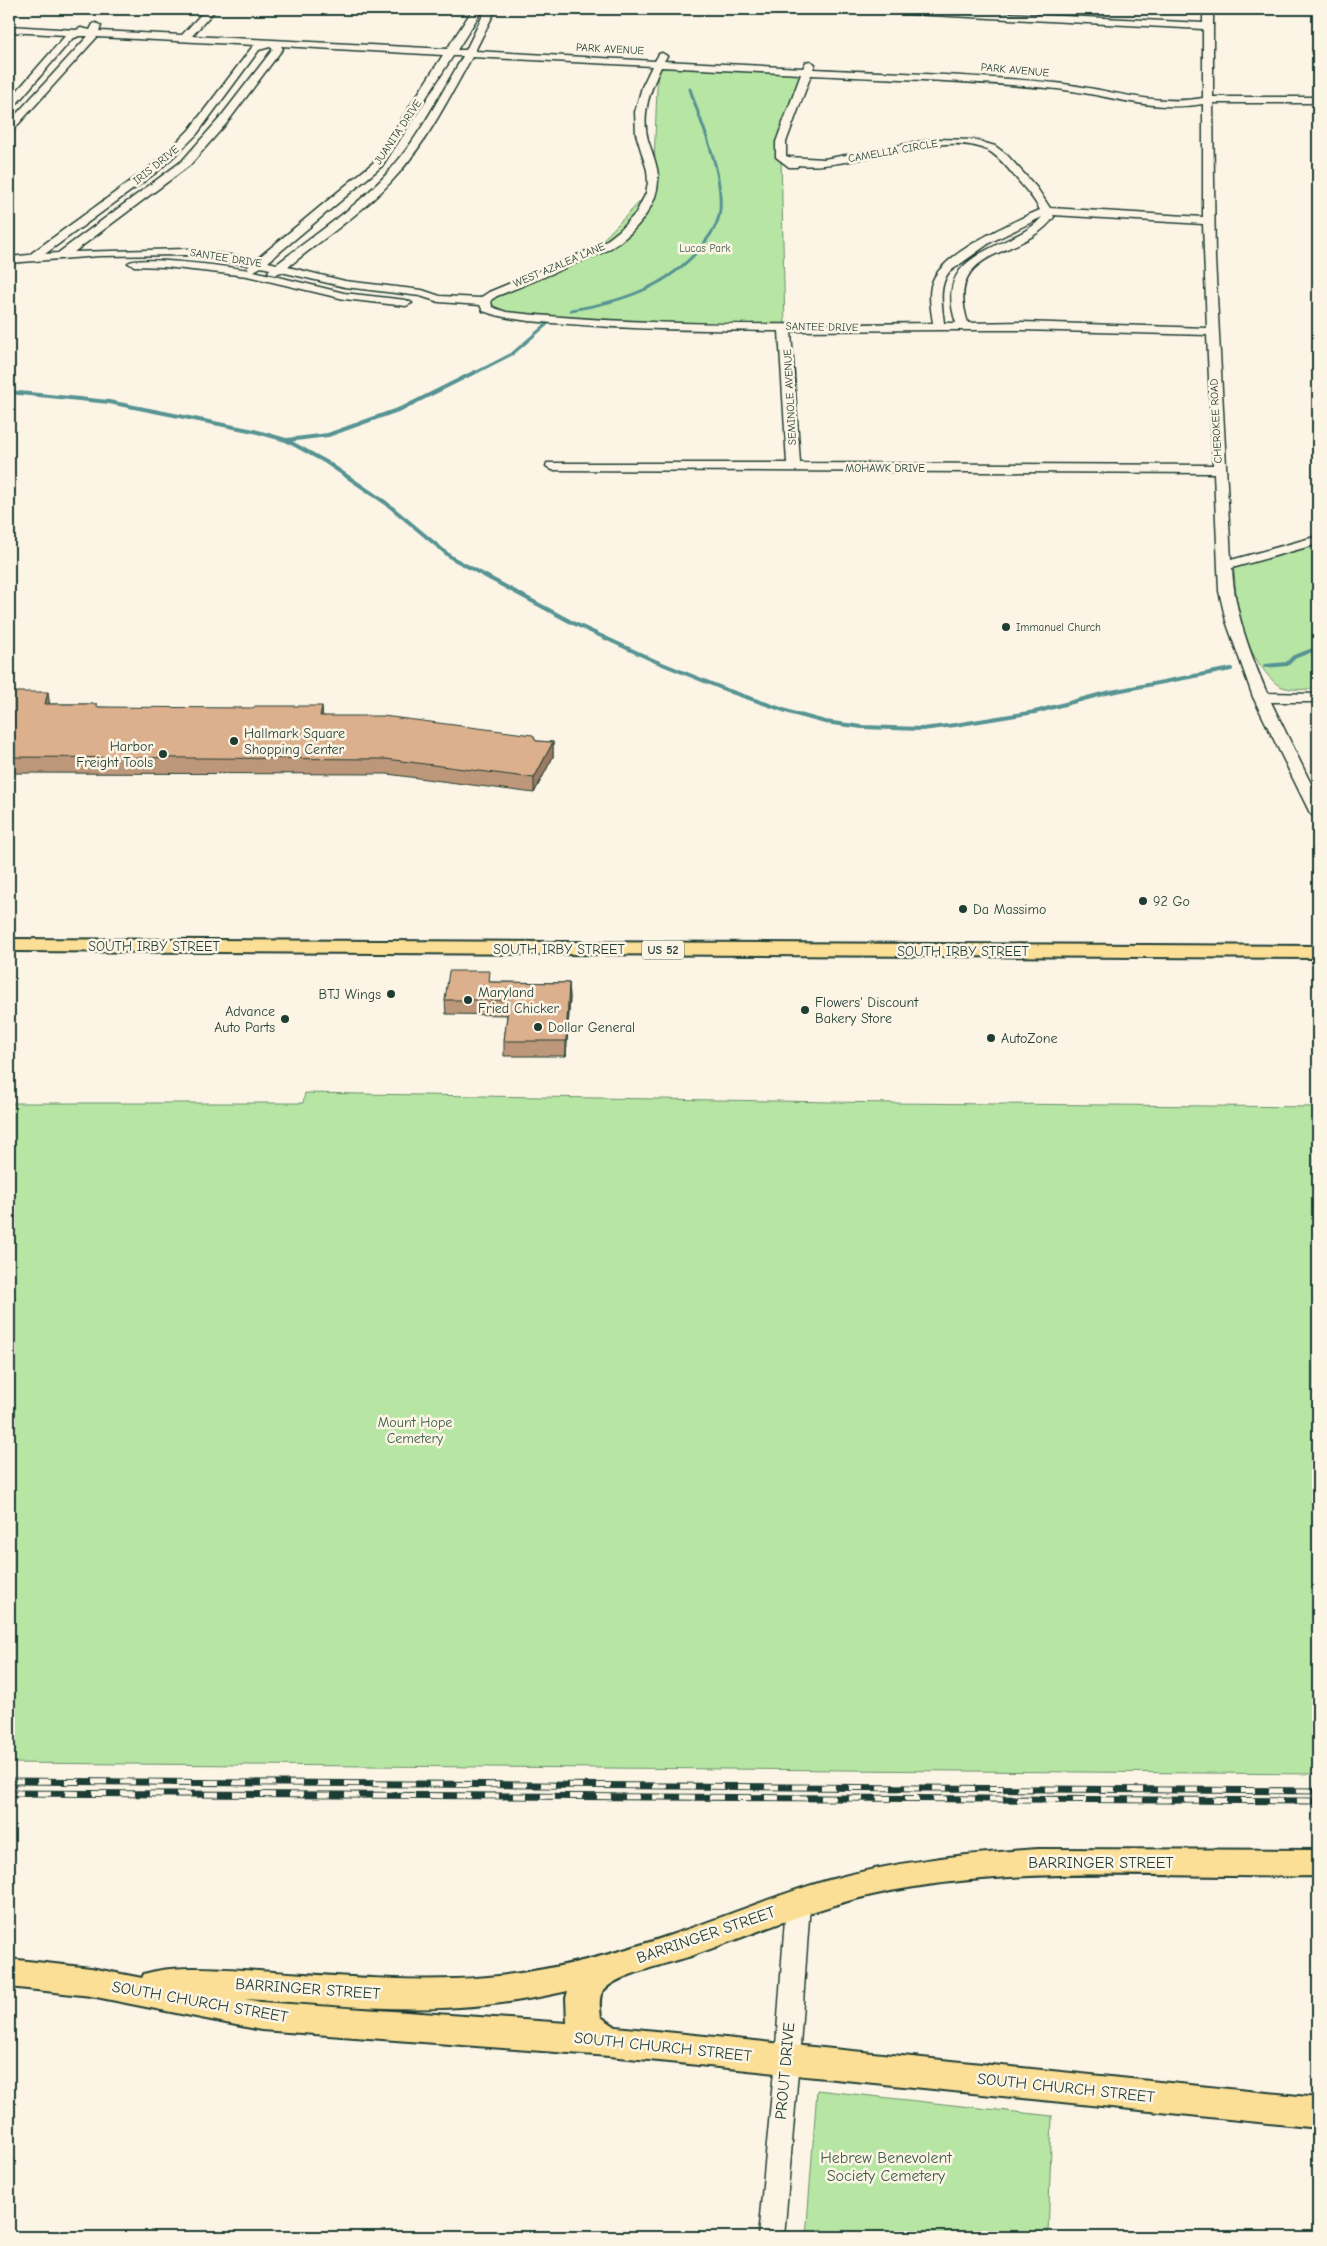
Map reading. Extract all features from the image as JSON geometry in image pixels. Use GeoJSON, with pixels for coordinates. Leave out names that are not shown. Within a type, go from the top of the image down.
{"type":"FeatureCollection","features":[{"type":"Feature","properties":{"kind":"highway","name":"BARRINGER STREET"},"geometry":{"type":"LineString","coordinates":[[91,1982],[236,1984],[398,1995],[439,1994],[528,1985],[607,1969],[798,1904],[872,1882],[993,1865],[1038,1862],[1318,1863]]}},
{"type":"Feature","properties":{"kind":"highway"},"geometry":{"type":"LineString","coordinates":[[607,1969],[588,1983],[583,1998],[584,2024],[609,2041]]}},
{"type":"Feature","properties":{"kind":"highway","name":"SOUTH CHURCH STREET"},"geometry":{"type":"LineString","coordinates":[[9,1973],[91,1982],[261,2016],[609,2041],[1318,2113]]}},
{"type":"Feature","properties":{"kind":"main road","name":"SOUTH IRBY STREET"},"geometry":{"type":"LineString","coordinates":[[9,945],[1318,952]]}},
{"type":"Feature","properties":{"kind":"street"},"geometry":{"type":"LineString","coordinates":[[189,34],[212,9]]}},
{"type":"Feature","properties":{"kind":"street","name":"JUANITA DRIVE"},"geometry":{"type":"LineString","coordinates":[[247,273],[378,164],[478,9]]}},
{"type":"Feature","properties":{"kind":"street","name":"JUANITA DRIVE"},"geometry":{"type":"LineString","coordinates":[[268,277],[363,202],[394,171],[424,131],[491,9]]}},
{"type":"Feature","properties":{"kind":"street"},"geometry":{"type":"LineString","coordinates":[[871,9],[1208,26]]}},
{"type":"Feature","properties":{"kind":"street","name":"CHEROKEE ROAD"},"geometry":{"type":"LineString","coordinates":[[1208,9],[1208,221],[1211,332],[1226,591],[1233,624],[1260,697],[1318,813]]}},
{"type":"Feature","properties":{"kind":"street","name":"PARK AVENUE"},"geometry":{"type":"LineString","coordinates":[[9,21],[95,29],[809,68],[1020,83],[1078,89],[1166,103],[1193,104],[1208,100],[1318,100]]}},
{"type":"Feature","properties":{"kind":"street","name":"PARK AVENUE"},"geometry":{"type":"LineString","coordinates":[[9,29],[75,33],[95,29]]}},
{"type":"Feature","properties":{"kind":"street"},"geometry":{"type":"LineString","coordinates":[[9,128],[41,95],[95,29]]}},
{"type":"Feature","properties":{"kind":"street"},"geometry":{"type":"LineString","coordinates":[[9,106],[69,37],[75,33]]}},
{"type":"Feature","properties":{"kind":"street","name":"IRIS DRIVE"},"geometry":{"type":"LineString","coordinates":[[23,271],[31,259],[166,158],[193,132],[256,48],[275,39],[278,49],[201,148],[186,163],[62,256],[55,267]]}},
{"type":"Feature","properties":{"kind":"street","name":"WEST AZALEA LANE"},"geometry":{"type":"LineString","coordinates":[[484,302],[486,298],[493,294],[605,246],[618,238],[632,224],[650,198],[653,188],[652,171],[643,143],[640,122],[643,97],[660,60]]}},
{"type":"Feature","properties":{"kind":"street","name":"CAMELLIA CIRCLE"},"geometry":{"type":"LineString","coordinates":[[809,68],[780,142],[780,153],[785,160],[799,167],[835,170],[943,150],[976,150],[998,154],[1021,176],[1042,202],[1046,211]]}},
{"type":"Feature","properties":{"kind":"street"},"geometry":{"type":"LineString","coordinates":[[938,328],[937,288],[939,279],[947,266],[1027,218],[1046,211],[1208,221]]}},
{"type":"Feature","properties":{"kind":"street"},"geometry":{"type":"LineString","coordinates":[[963,327],[956,294],[961,277],[983,258],[1038,228],[1048,218],[1046,211]]}},
{"type":"Feature","properties":{"kind":"street","name":"SANTEE DRIVE"},"geometry":{"type":"LineString","coordinates":[[9,260],[62,256],[180,252],[221,256],[259,263],[345,284],[422,293],[439,299]]}},
{"type":"Feature","properties":{"kind":"street","name":"SANTEE DRIVE"},"geometry":{"type":"LineString","coordinates":[[9,272],[55,267],[137,263],[183,266],[247,273],[344,296],[378,301],[415,304],[439,299],[484,302],[487,309],[504,314],[575,323],[785,327],[938,328],[1022,326],[1211,332]]}},
{"type":"Feature","properties":{"kind":"street","name":"SEMINOLE AVENUE"},"geometry":{"type":"LineString","coordinates":[[785,327],[794,467]]}},
{"type":"Feature","properties":{"kind":"street","name":"MOHAWK DRIVE"},"geometry":{"type":"LineString","coordinates":[[552,466],[1218,469]]}},
{"type":"Feature","properties":{"kind":"street"},"geometry":{"type":"LineString","coordinates":[[1224,566],[1318,540]]}},
{"type":"Feature","properties":{"kind":"street"},"geometry":{"type":"LineString","coordinates":[[1260,697],[1318,698]]}},
{"type":"Feature","properties":{"kind":"street","name":"PROUT DRIVE"},"geometry":{"type":"LineString","coordinates":[[771,2237],[787,2060],[798,1904]]}},
{"type":"Feature","properties":{"kind":"green space","name":"Lucas Park"},"geometry":{"type":"Polygon","coordinates":[[[658,64],[807,72],[781,157],[785,327],[609,324],[504,315],[486,298],[589,254],[653,188],[658,64]]]}},
{"type":"Feature","properties":{"kind":"green space"},"geometry":{"type":"Polygon","coordinates":[[[1318,542],[1318,689],[1289,689],[1274,682],[1257,660],[1247,642],[1239,621],[1233,566],[1318,542]]]}},
{"type":"Feature","properties":{"kind":"green space","name":"Mount Hope Cemetery"},"geometry":{"type":"Polygon","coordinates":[[[305,1093],[891,1103],[1318,1107],[1318,1774],[9,1763],[9,1097],[12,1103],[303,1103],[305,1093]]]}},
{"type":"Feature","properties":{"kind":"green space","name":"Hebrew Benevolent Society Cemetery"},"geometry":{"type":"Polygon","coordinates":[[[817,2090],[1052,2116],[1048,2237],[806,2237],[817,2090]]]}},
{"type":"Feature","properties":{"kind":"building","name":"Hallmark Square Shopping Center"},"geometry":{"type":"Polygon","coordinates":[[[9,692],[48,692],[45,704],[97,704],[96,707],[253,708],[255,706],[322,706],[320,716],[383,716],[533,735],[536,741],[553,742],[534,778],[386,759],[9,757],[9,692]]]}},
{"type":"Feature","properties":{"kind":"building"},"geometry":{"type":"Polygon","coordinates":[[[449,971],[490,971],[489,982],[569,983],[566,1041],[504,1041],[509,1000],[445,1000],[449,971]]]}},
{"type":"Feature","properties":{"kind":"waterway"},"geometry":{"type":"LineString","coordinates":[[571,310],[590,307],[625,297],[659,282],[674,273],[688,261],[713,230],[720,210],[718,180],[711,149],[690,89]]}},
{"type":"Feature","properties":{"kind":"waterway"},"geometry":{"type":"LineString","coordinates":[[473,374],[512,354],[547,324]]}},
{"type":"Feature","properties":{"kind":"waterway"},"geometry":{"type":"LineString","coordinates":[[287,440],[328,435],[403,408],[475,372]]}},
{"type":"Feature","properties":{"kind":"waterway"},"geometry":{"type":"LineString","coordinates":[[9,392],[109,402],[254,431],[286,440],[326,462],[386,503],[452,558],[573,623],[655,661],[729,691],[792,713],[825,722],[862,727],[922,729],[955,725],[1035,712],[1106,693],[1231,669]]}},
{"type":"Feature","properties":{"kind":"waterway"},"geometry":{"type":"LineString","coordinates":[[1265,666],[1287,664],[1294,657],[1318,648]]}},
{"type":"Feature","properties":{"kind":"railway"},"geometry":{"type":"LineString","coordinates":[[9,1781],[1318,1791]]}},
{"type":"Feature","properties":{"kind":"railway"},"geometry":{"type":"LineString","coordinates":[[9,1793],[1318,1801]]}},
{"type":"Feature","properties":{"kind":"place","name":"Immanuel Church"},"geometry":{"type":"Point","coordinates":[1006,627]}},
{"type":"Feature","properties":{"kind":"place","name":"Hallmark Square Shopping Center"},"geometry":{"type":"Point","coordinates":[234,741]}},
{"type":"Feature","properties":{"kind":"place","name":"Harbor Freight Tools"},"geometry":{"type":"Point","coordinates":[163,754]}},
{"type":"Feature","properties":{"kind":"place","name":"92 Go"},"geometry":{"type":"Point","coordinates":[1143,901]}},
{"type":"Feature","properties":{"kind":"place","name":"Da Massimo"},"geometry":{"type":"Point","coordinates":[963,909]}},
{"type":"Feature","properties":{"kind":"place","name":"BTJ Wings"},"geometry":{"type":"Point","coordinates":[391,994]}},
{"type":"Feature","properties":{"kind":"place","name":"Maryland Fried Chicker"},"geometry":{"type":"Point","coordinates":[468,1000]}},
{"type":"Feature","properties":{"kind":"place","name":"Flowers' Discount Bakery Store"},"geometry":{"type":"Point","coordinates":[805,1010]}},
{"type":"Feature","properties":{"kind":"place","name":"Advance Auto Parts"},"geometry":{"type":"Point","coordinates":[285,1019]}},
{"type":"Feature","properties":{"kind":"place","name":"Dollar General"},"geometry":{"type":"Point","coordinates":[538,1027]}},
{"type":"Feature","properties":{"kind":"place","name":"AutoZone"},"geometry":{"type":"Point","coordinates":[991,1038]}}]}
